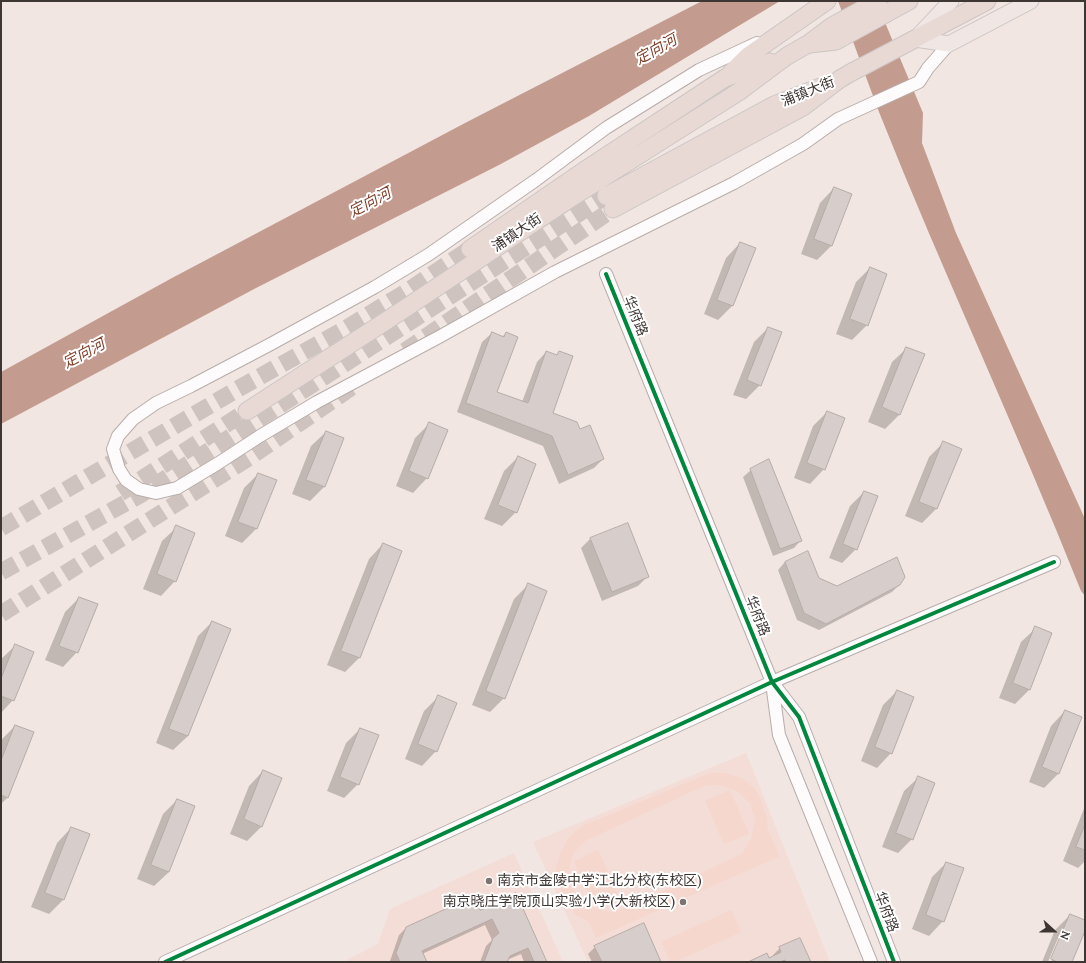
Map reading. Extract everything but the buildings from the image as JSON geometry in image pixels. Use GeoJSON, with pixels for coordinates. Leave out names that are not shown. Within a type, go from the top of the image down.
{"type":"FeatureCollection","features":[{"type":"Feature","properties":{"kind":"highway"},"geometry":{"type":"LineString","coordinates":[[725,78],[748,56],[827,1]]}},
{"type":"Feature","properties":{"kind":"highway","name":"浦镇大街"},"geometry":{"type":"LineString","coordinates":[[247,411],[571,198],[740,91],[787,56],[808,44],[834,33],[878,1]]}},
{"type":"Feature","properties":{"kind":"highway","name":"浦镇大街"},"geometry":{"type":"LineString","coordinates":[[610,203],[803,107],[846,75],[987,1]]}},
{"type":"Feature","properties":{"kind":"highway"},"geometry":{"type":"LineString","coordinates":[[834,33],[902,5]]}},
{"type":"Feature","properties":{"kind":"highway","name":"浦镇大街"},"geometry":{"type":"LineString","coordinates":[[470,249],[585,170],[725,78],[787,56]]}},
{"type":"Feature","properties":{"kind":"main road","name":"浦镇大街"},"geometry":{"type":"LineString","coordinates":[[915,39],[951,1]]}},
{"type":"Feature","properties":{"kind":"main road"},"geometry":{"type":"LineString","coordinates":[[915,39],[949,44],[1031,1]]}},
{"type":"Feature","properties":{"kind":"street"},"geometry":{"type":"LineString","coordinates":[[789,28],[699,70],[606,128],[530,184],[428,255],[269,345],[156,403],[133,419],[118,436],[113,449],[119,469],[126,480],[139,489],[156,493],[177,488],[317,402],[439,337],[555,272],[734,183],[802,144],[838,119],[919,82],[928,68],[949,44]]}},
{"type":"Feature","properties":{"kind":"street","name":"华府路"},"geometry":{"type":"LineString","coordinates":[[606,274],[772,682],[799,717],[894,962]]}},
{"type":"Feature","properties":{"kind":"street"},"geometry":{"type":"LineString","coordinates":[[165,962],[772,682],[1054,562]]}},
{"type":"Feature","properties":{"kind":"street","name":"华府路"},"geometry":{"type":"LineString","coordinates":[[772,682],[778,735],[871,962]]}},
{"type":"Feature","properties":{"kind":"shaded area","name":"南京晓庄学院顶山实验小学(大新校区)"},"geometry":{"type":"Polygon","coordinates":[[[746,753],[830,962],[588,962],[533,842],[746,753]]]}},
{"type":"Feature","properties":{"kind":"shaded area"},"geometry":{"type":"Polygon","coordinates":[[[710,773],[725,773],[743,779],[755,789],[766,815],[768,831],[780,856],[596,938],[589,922],[577,916],[564,900],[558,885],[556,868],[561,851],[569,837],[582,826],[710,773]],[[721,785],[704,786],[585,841],[574,853],[570,865],[571,883],[575,891],[580,898],[595,909],[607,911],[621,910],[742,854],[751,839],[755,821],[750,803],[737,791],[721,785]]]}},
{"type":"Feature","properties":{"kind":"shaded area"},"geometry":{"type":"Polygon","coordinates":[[[730,790],[749,834],[724,844],[705,801],[730,790]]]}},
{"type":"Feature","properties":{"kind":"shaded area"},"geometry":{"type":"Polygon","coordinates":[[[598,850],[618,894],[593,905],[574,861],[598,850]]]}},
{"type":"Feature","properties":{"kind":"shaded area","name":"南京市金陵中学江北分校(东校区)"},"geometry":{"type":"Polygon","coordinates":[[[514,853],[563,962],[343,962],[378,944],[390,909],[514,853]]]}},
{"type":"Feature","properties":{"kind":"shaded area"},"geometry":{"type":"Polygon","coordinates":[[[731,910],[741,932],[675,962],[670,962],[661,942],[731,910]]]}},
{"type":"Feature","properties":{"kind":"water","name":"定向河"},"geometry":{"type":"Polygon","coordinates":[[[702,1],[780,1],[589,116],[499,165],[256,288],[1,424],[1,372],[172,278],[465,123],[702,1]]]}},
{"type":"Feature","properties":{"kind":"water"},"geometry":{"type":"Polygon","coordinates":[[[838,1],[876,1],[923,113],[922,143],[956,233],[1085,519],[1085,596],[1081,591],[1057,531],[903,172],[838,1]]]}},
{"type":"Feature","properties":{"kind":"tunnel"},"geometry":{"type":"LineString","coordinates":[[1,572],[140,495],[606,196]]}},
{"type":"Feature","properties":{"kind":"tunnel"},"geometry":{"type":"LineString","coordinates":[[405,351],[613,209]]}},
{"type":"Feature","properties":{"kind":"tunnel"},"geometry":{"type":"LineString","coordinates":[[1,528],[236,390],[345,329],[406,292],[470,249]]}},
{"type":"Feature","properties":{"kind":"tunnel"},"geometry":{"type":"LineString","coordinates":[[1,614],[250,457],[352,387]]}},
{"type":"Feature","properties":{"kind":"tunnel"},"geometry":{"type":"LineString","coordinates":[[120,493],[247,411]]}},
{"type":"Feature","properties":{"kind":"cycle path"},"geometry":{"type":"LineString","coordinates":[[606,274],[772,682],[799,717],[894,962]]}},
{"type":"Feature","properties":{"kind":"cycle path"},"geometry":{"type":"LineString","coordinates":[[165,962],[772,682],[1054,562]]}},
{"type":"Feature","properties":{"kind":"place","name":"南京市金陵中学江北分校(东校区)"},"geometry":{"type":"Point","coordinates":[489,881]}},
{"type":"Feature","properties":{"kind":"place","name":"南京晓庄学院顶山实验小学(大新校区)"},"geometry":{"type":"Point","coordinates":[683,902]}}]}
